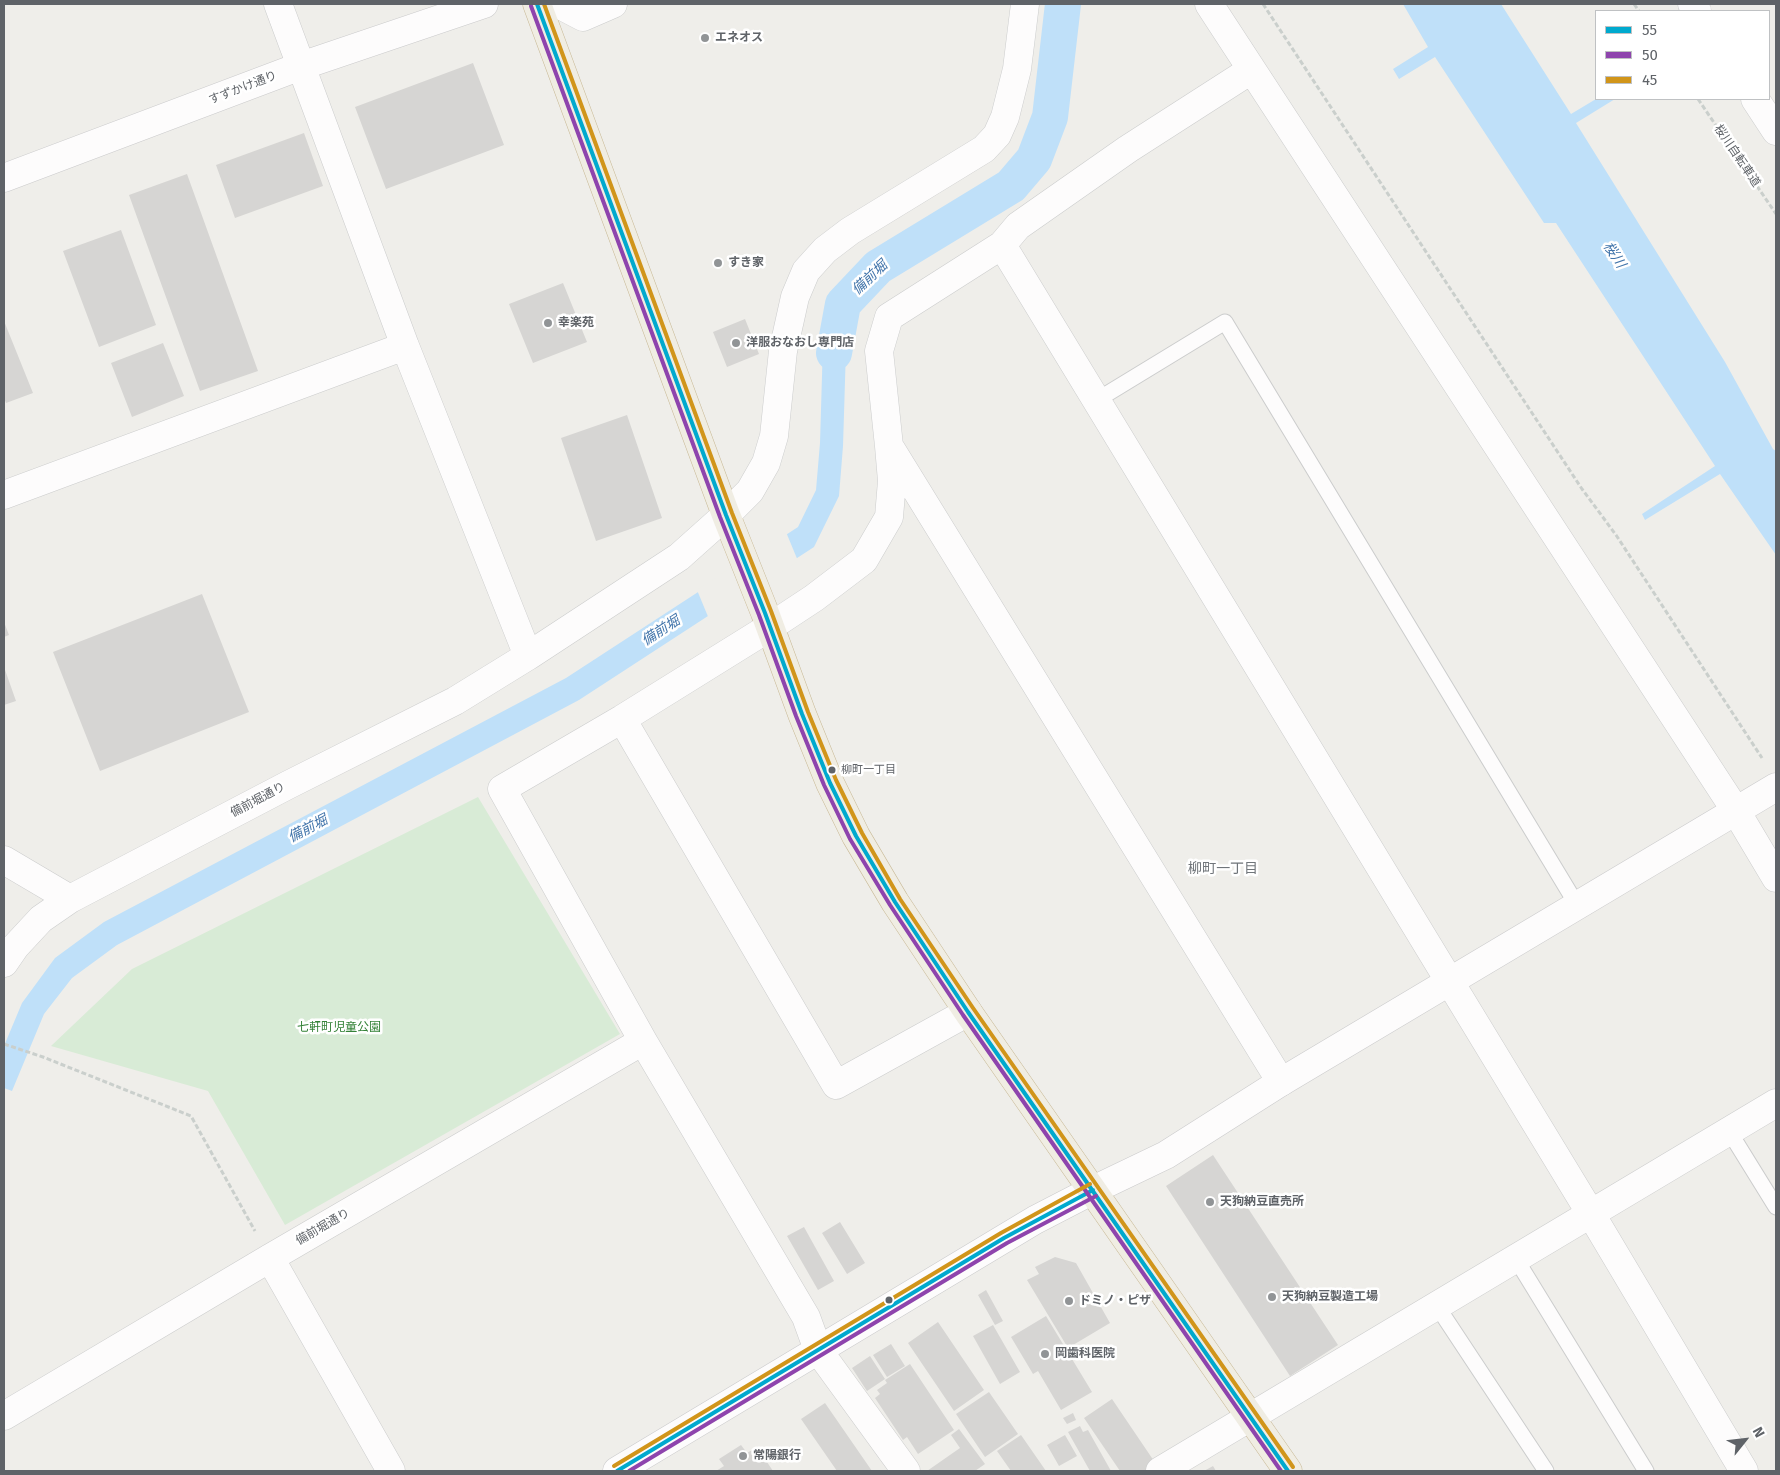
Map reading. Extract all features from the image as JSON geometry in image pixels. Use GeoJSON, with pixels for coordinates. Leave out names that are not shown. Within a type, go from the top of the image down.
{"type":"FeatureCollection","features":[{"type":"Feature","properties":{"kind":"highway"},"geometry":{"type":"LineString","coordinates":[[538,4],[726,515],[768,620],[802,714],[830,783],[856,836],[895,902],[968,1012],[1288,1471]]}},
{"type":"Feature","properties":{"kind":"street"},"geometry":{"type":"LineString","coordinates":[[278,4],[405,346],[528,656]]}},
{"type":"Feature","properties":{"kind":"street","name":"すずかけ通り"},"geometry":{"type":"LineString","coordinates":[[4,178],[301,66],[484,4]]}},
{"type":"Feature","properties":{"kind":"street"},"geometry":{"type":"LineString","coordinates":[[558,4],[583,17],[614,4]]}},
{"type":"Feature","properties":{"kind":"street","name":"備前堀通り"},"geometry":{"type":"LineString","coordinates":[[4,963],[15,946],[41,919],[70,899],[288,785],[455,701],[528,656],[679,556],[726,515],[750,491],[766,463],[774,436],[783,351],[795,297],[806,270],[825,250],[850,231],[984,149],[997,135],[1005,118],[1016,69],[1025,4]]}},
{"type":"Feature","properties":{"kind":"street"},"geometry":{"type":"LineString","coordinates":[[1209,4],[1736,812],[1776,878]]}},
{"type":"Feature","properties":{"kind":"street"},"geometry":{"type":"LineString","coordinates":[[906,1471],[818,1350],[806,1317],[643,1041],[502,789],[622,719],[768,620],[814,598],[864,560],[889,517],[892,481],[890,446],[879,351],[889,317],[1002,245],[1018,226],[1128,149],[1251,70]]}},
{"type":"Feature","properties":{"kind":"street"},"geometry":{"type":"LineString","coordinates":[[1756,100],[1776,131]]}},
{"type":"Feature","properties":{"kind":"street"},"geometry":{"type":"LineString","coordinates":[[1002,245],[1591,1214],[1744,1471]]}},
{"type":"Feature","properties":{"kind":"street"},"geometry":{"type":"LineString","coordinates":[[4,495],[405,346]]}},
{"type":"Feature","properties":{"kind":"street"},"geometry":{"type":"LineString","coordinates":[[890,446],[1281,1082]]}},
{"type":"Feature","properties":{"kind":"street"},"geometry":{"type":"LineString","coordinates":[[622,719],[836,1085],[968,1012]]}},
{"type":"Feature","properties":{"kind":"street"},"geometry":{"type":"LineString","coordinates":[[617,1471],[1027,1225],[1093,1190],[1166,1155],[1281,1082],[1736,812],[1771,775]]}},
{"type":"Feature","properties":{"kind":"street"},"geometry":{"type":"LineString","coordinates":[[4,860],[70,899]]}},
{"type":"Feature","properties":{"kind":"street","name":"備前堀通り"},"geometry":{"type":"LineString","coordinates":[[4,1416],[270,1258],[643,1041]]}},
{"type":"Feature","properties":{"kind":"street"},"geometry":{"type":"LineString","coordinates":[[1160,1471],[1776,1103]]}},
{"type":"Feature","properties":{"kind":"street"},"geometry":{"type":"LineString","coordinates":[[270,1258],[391,1471]]}},
{"type":"Feature","properties":{"kind":"lane"},"geometry":{"type":"LineString","coordinates":[[1096,400],[1225,322],[1577,905]]}},
{"type":"Feature","properties":{"kind":"lane"},"geometry":{"type":"LineString","coordinates":[[1729,1131],[1776,1208]]}},
{"type":"Feature","properties":{"kind":"lane"},"geometry":{"type":"LineString","coordinates":[[1516,1259],[1646,1471]]}},
{"type":"Feature","properties":{"kind":"lane"},"geometry":{"type":"LineString","coordinates":[[1437,1306],[1546,1471]]}},
{"type":"Feature","properties":{"kind":"path"},"geometry":{"type":"LineString","coordinates":[[1263,4],[1771,775]]}},
{"type":"Feature","properties":{"kind":"path","name":"桜川自転車道"},"geometry":{"type":"LineString","coordinates":[[1699,100],[1776,214]]}},
{"type":"Feature","properties":{"kind":"path"},"geometry":{"type":"LineString","coordinates":[[4,1044],[43,1057],[191,1116],[270,1258]]}},
{"type":"Feature","properties":{"kind":"green space","name":"七軒町児童公園"},"geometry":{"type":"Polygon","coordinates":[[[478,797],[620,1034],[285,1225],[208,1091],[51,1046],[132,969],[478,797]]]}},
{"type":"Feature","properties":{"kind":"water","name":"桜川"},"geometry":{"type":"Polygon","coordinates":[[[1403,4],[1501,4],[1571,114],[1595,100],[1613,100],[1576,123],[1725,362],[1773,449],[1776,451],[1776,555],[1720,474],[1645,520],[1642,514],[1715,466],[1556,223],[1544,223],[1435,57],[1399,79],[1393,69],[1428,47],[1403,4]]]}},
{"type":"Feature","properties":{"kind":"water"},"geometry":{"type":"Polygon","coordinates":[[[833,299],[855,308],[846,349],[843,446],[839,496],[814,547],[579,700],[117,945],[72,978],[44,1014],[12,1091],[4,1088],[4,1046],[22,1003],[55,958],[104,922],[566,678],[798,527],[816,490],[820,443],[823,342],[833,299]]]}},
{"type":"Feature","properties":{"kind":"pier"},"geometry":{"type":"Polygon","coordinates":[[[786,532],[798,561],[709,619],[697,590],[786,532]]]}},
{"type":"Feature","properties":{"kind":"building"},"geometry":{"type":"Polygon","coordinates":[[[473,63],[504,145],[386,189],[355,107],[473,63]]]}},
{"type":"Feature","properties":{"kind":"building"},"geometry":{"type":"Polygon","coordinates":[[[304,133],[323,186],[235,218],[216,165],[304,133]]]}},
{"type":"Feature","properties":{"kind":"building"},"geometry":{"type":"Polygon","coordinates":[[[187,174],[258,371],[200,391],[129,195],[187,174]]]}},
{"type":"Feature","properties":{"kind":"building"},"geometry":{"type":"Polygon","coordinates":[[[121,230],[156,325],[99,347],[63,251],[121,230]]]}},
{"type":"Feature","properties":{"kind":"building","name":"幸楽苑"},"geometry":{"type":"Polygon","coordinates":[[[563,283],[587,342],[533,363],[509,304],[563,283]]]}},
{"type":"Feature","properties":{"kind":"building","name":"洋服おなおし専門店"},"geometry":{"type":"Polygon","coordinates":[[[745,319],[759,354],[727,367],[713,332],[745,319]]]}},
{"type":"Feature","properties":{"kind":"building"},"geometry":{"type":"Polygon","coordinates":[[[4,321],[33,393],[6,403],[4,398],[4,321]]]}},
{"type":"Feature","properties":{"kind":"building"},"geometry":{"type":"Polygon","coordinates":[[[163,343],[184,396],[132,417],[111,363],[163,343]]]}},
{"type":"Feature","properties":{"kind":"building"},"geometry":{"type":"Polygon","coordinates":[[[627,415],[662,518],[596,541],[561,438],[627,415]]]}},
{"type":"Feature","properties":{"kind":"building"},"geometry":{"type":"Polygon","coordinates":[[[202,594],[249,712],[100,771],[53,652],[202,594]]]}},
{"type":"Feature","properties":{"kind":"building"},"geometry":{"type":"Polygon","coordinates":[[[4,622],[9,635],[4,637],[4,622]]]}},
{"type":"Feature","properties":{"kind":"building"},"geometry":{"type":"Polygon","coordinates":[[[4,667],[16,701],[4,705],[4,667]]]}},
{"type":"Feature","properties":{"kind":"building","name":"天狗納豆製造工場"},"geometry":{"type":"Polygon","coordinates":[[[1213,1155],[1338,1345],[1290,1376],[1166,1186],[1213,1155]]]}},
{"type":"Feature","properties":{"kind":"building"},"geometry":{"type":"Polygon","coordinates":[[[840,1222],[865,1263],[847,1274],[822,1233],[840,1222]]]}},
{"type":"Feature","properties":{"kind":"building"},"geometry":{"type":"Polygon","coordinates":[[[804,1227],[834,1281],[818,1290],[787,1236],[804,1227]]]}},
{"type":"Feature","properties":{"kind":"building","name":"ドミノ・ピザ"},"geometry":{"type":"Polygon","coordinates":[[[1055,1257],[1076,1263],[1110,1323],[1068,1348],[1027,1280],[1039,1274],[1035,1267],[1055,1257]]]}},
{"type":"Feature","properties":{"kind":"building"},"geometry":{"type":"Polygon","coordinates":[[[986,1290],[1003,1321],[995,1325],[978,1295],[986,1290]]]}},
{"type":"Feature","properties":{"kind":"building","name":"岡歯科医院"},"geometry":{"type":"Polygon","coordinates":[[[1046,1316],[1092,1392],[1061,1410],[1038,1371],[1033,1374],[1011,1337],[1046,1316]]]}},
{"type":"Feature","properties":{"kind":"building"},"geometry":{"type":"Polygon","coordinates":[[[938,1322],[984,1390],[954,1411],[908,1343],[938,1322]]]}},
{"type":"Feature","properties":{"kind":"building"},"geometry":{"type":"Polygon","coordinates":[[[993,1325],[1020,1372],[1000,1384],[973,1336],[993,1325]]]}},
{"type":"Feature","properties":{"kind":"building"},"geometry":{"type":"Polygon","coordinates":[[[891,1344],[905,1366],[887,1377],[873,1355],[891,1344]]]}},
{"type":"Feature","properties":{"kind":"building"},"geometry":{"type":"Polygon","coordinates":[[[870,1356],[885,1379],[867,1391],[852,1368],[870,1356]]]}},
{"type":"Feature","properties":{"kind":"building"},"geometry":{"type":"Polygon","coordinates":[[[910,1364],[954,1430],[918,1454],[907,1437],[903,1440],[875,1398],[880,1394],[877,1390],[887,1383],[885,1380],[910,1364]]]}},
{"type":"Feature","properties":{"kind":"building"},"geometry":{"type":"Polygon","coordinates":[[[989,1392],[1018,1434],[985,1457],[956,1414],[989,1392]]]}},
{"type":"Feature","properties":{"kind":"building"},"geometry":{"type":"Polygon","coordinates":[[[1112,1399],[1156,1464],[1145,1471],[1120,1471],[1084,1418],[1112,1399]]]}},
{"type":"Feature","properties":{"kind":"building"},"geometry":{"type":"Polygon","coordinates":[[[825,1403],[872,1471],[837,1471],[801,1419],[825,1403]]]}},
{"type":"Feature","properties":{"kind":"building"},"geometry":{"type":"Polygon","coordinates":[[[1073,1413],[1076,1420],[1067,1424],[1063,1418],[1073,1413]]]}},
{"type":"Feature","properties":{"kind":"building"},"geometry":{"type":"Polygon","coordinates":[[[1080,1426],[1083,1432],[1088,1430],[1111,1471],[1090,1471],[1068,1432],[1080,1426]]]}},
{"type":"Feature","properties":{"kind":"building"},"geometry":{"type":"Polygon","coordinates":[[[959,1429],[985,1464],[975,1471],[927,1471],[960,1448],[951,1435],[959,1429]]]}},
{"type":"Feature","properties":{"kind":"building"},"geometry":{"type":"Polygon","coordinates":[[[1021,1435],[1046,1471],[1011,1471],[997,1451],[1021,1435]]]}},
{"type":"Feature","properties":{"kind":"building"},"geometry":{"type":"Polygon","coordinates":[[[1065,1435],[1077,1456],[1059,1466],[1047,1445],[1065,1435]]]}},
{"type":"Feature","properties":{"kind":"building","name":"常陽銀行"},"geometry":{"type":"Polygon","coordinates":[[[741,1445],[747,1453],[757,1447],[773,1471],[716,1471],[724,1466],[719,1459],[741,1445]]]}},
{"type":"Feature","properties":{"kind":"building"},"geometry":{"type":"Polygon","coordinates":[[[1213,1466],[1216,1471],[1204,1471],[1213,1466]]]}},
{"type":"Feature","properties":{"kind":"waterway","name":"備前堀"},"geometry":{"type":"LineString","coordinates":[[834,353],[843,304],[878,267],[1011,186],[1034,159],[1050,117],[1063,4]]}},
{"type":"Feature","properties":{"kind":"transit line","name":"55"},"geometry":{"type":"LineString","coordinates":[[537,4],[726,515],[802,714],[830,783],[856,836],[895,902],[968,1012],[1288,1471]]}},
{"type":"Feature","properties":{"kind":"transit line","name":"45"},"geometry":{"type":"LineString","coordinates":[[544,4],[732,513],[808,712],[836,780],[862,833],[900,899],[973,1008],[1293,1467]]}},
{"type":"Feature","properties":{"kind":"transit line","name":"50"},"geometry":{"type":"LineString","coordinates":[[531,6],[720,517],[796,716],[824,785],[850,839],[890,905],[963,1015],[1281,1471]]}},
{"type":"Feature","properties":{"kind":"transit line","name":"45"},"geometry":{"type":"LineString","coordinates":[[614,1466],[1001,1233],[1090,1184]]}},
{"type":"Feature","properties":{"kind":"transit line","name":"55"},"geometry":{"type":"LineString","coordinates":[[617,1471],[1004,1238],[1093,1190]]}},
{"type":"Feature","properties":{"kind":"transit line","name":"50"},"geometry":{"type":"LineString","coordinates":[[629,1471],[1007,1243],[1096,1196]]}},
{"type":"Feature","properties":{"kind":"place","name":"エネオス"},"geometry":{"type":"Point","coordinates":[705,38]}},
{"type":"Feature","properties":{"kind":"place","name":"すき家"},"geometry":{"type":"Point","coordinates":[718,263]}},
{"type":"Feature","properties":{"kind":"place","name":"幸楽苑"},"geometry":{"type":"Point","coordinates":[548,323]}},
{"type":"Feature","properties":{"kind":"place","name":"洋服おなおし専門店"},"geometry":{"type":"Point","coordinates":[736,343]}},
{"type":"Feature","properties":{"kind":"place","name":"柳町一丁目"},"geometry":{"type":"Point","coordinates":[832,770]}},
{"type":"Feature","properties":{"kind":"place","name":"天狗納豆直売所"},"geometry":{"type":"Point","coordinates":[1210,1202]}},
{"type":"Feature","properties":{"kind":"place","name":"天狗納豆製造工場"},"geometry":{"type":"Point","coordinates":[1272,1297]}},
{"type":"Feature","properties":{"kind":"place","name":"ドミノ・ピザ"},"geometry":{"type":"Point","coordinates":[1069,1301]}},
{"type":"Feature","properties":{"kind":"place","name":"岡歯科医院"},"geometry":{"type":"Point","coordinates":[1045,1354]}},
{"type":"Feature","properties":{"kind":"place","name":"常陽銀行"},"geometry":{"type":"Point","coordinates":[743,1456]}},
{"type":"Feature","properties":{"kind":"district","name":"柳町一丁目"},"geometry":{"type":"Point","coordinates":[1223,869]}}]}
